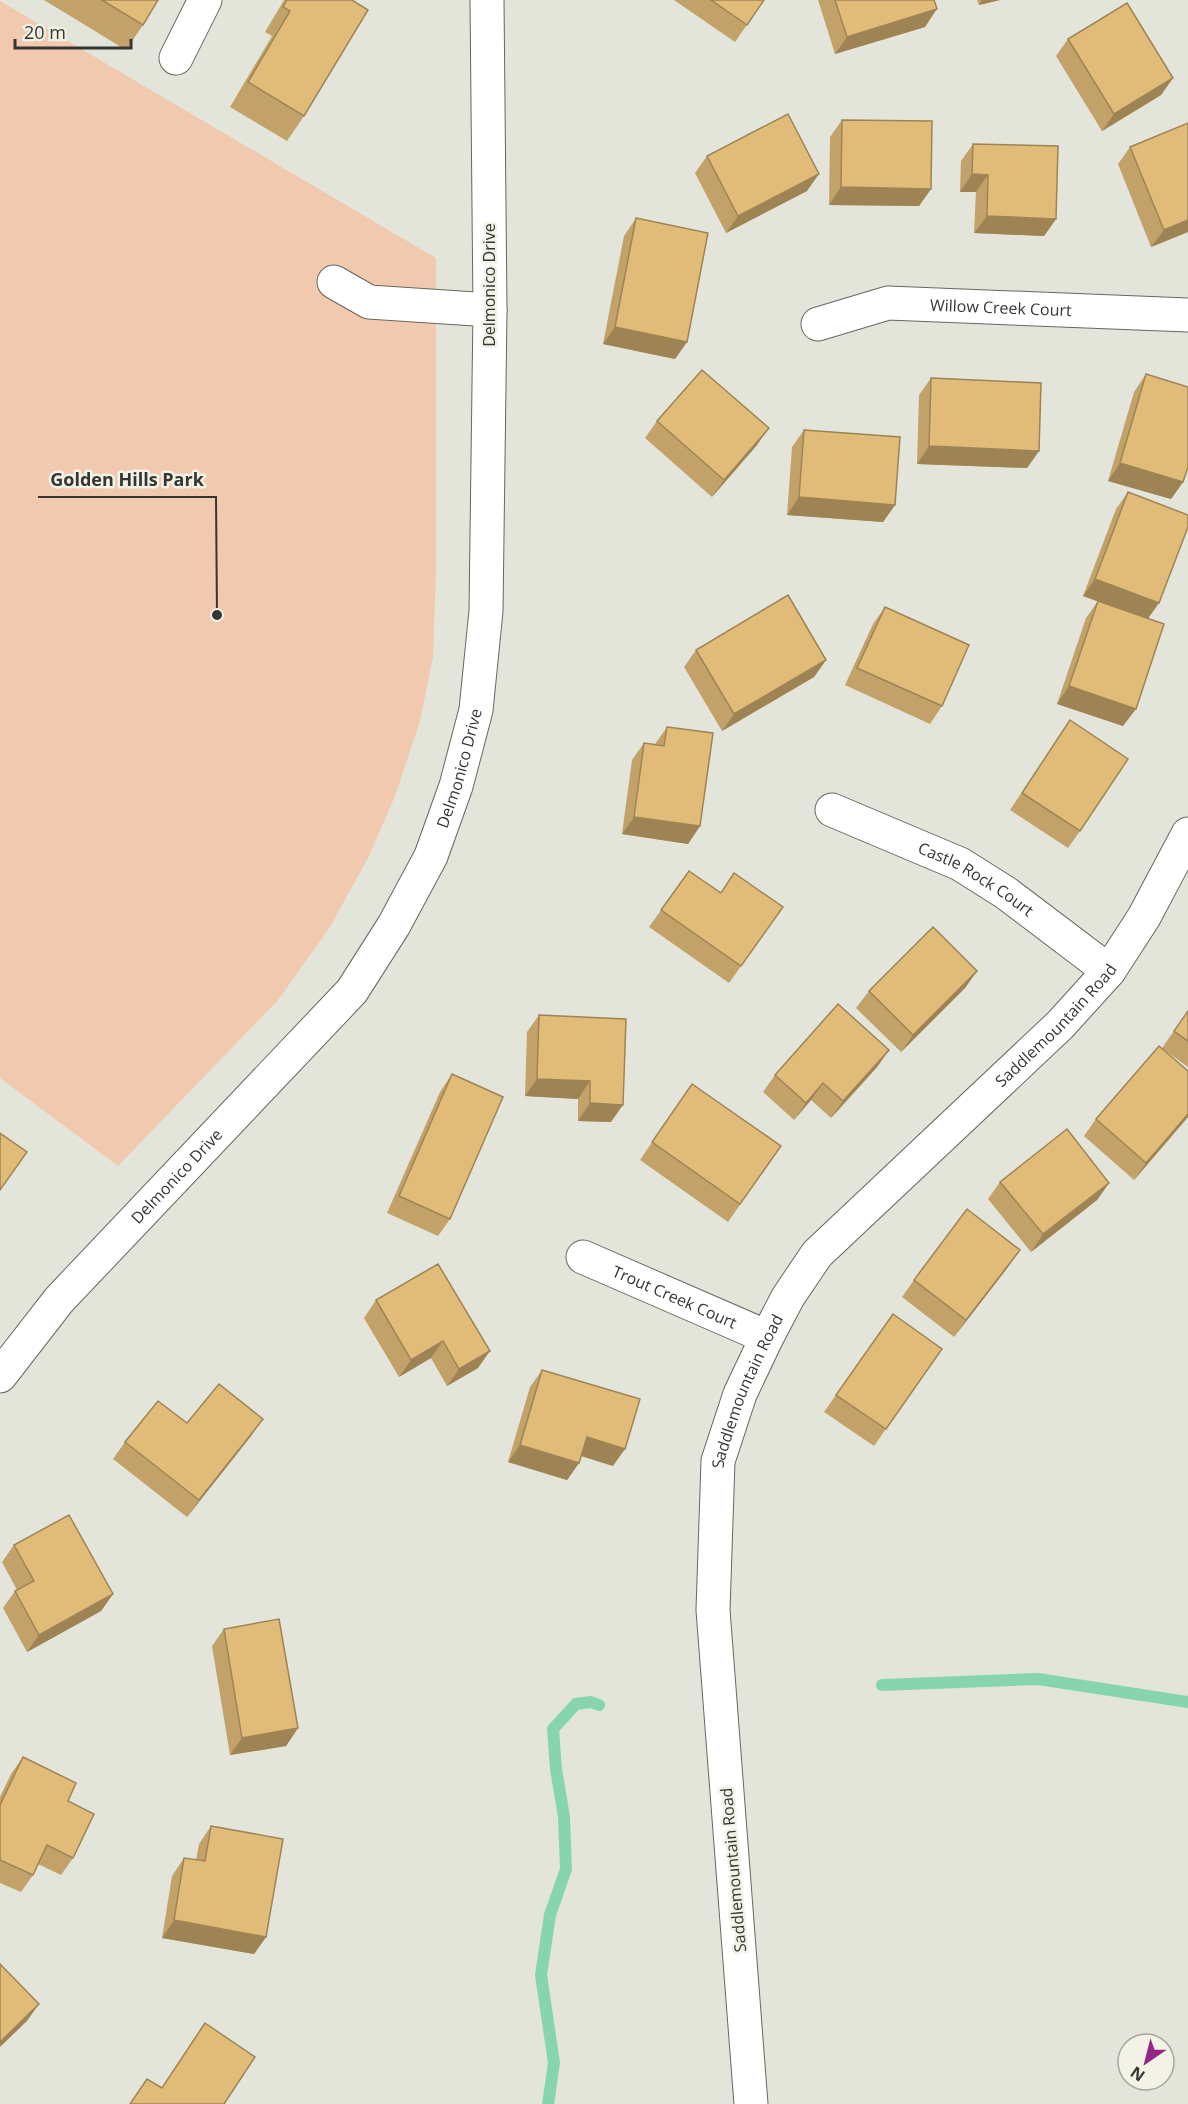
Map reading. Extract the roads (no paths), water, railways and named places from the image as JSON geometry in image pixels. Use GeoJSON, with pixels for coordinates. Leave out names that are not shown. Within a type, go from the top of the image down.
{"type":"FeatureCollection","features":[{"type":"Feature","properties":{"kind":"street"},"geometry":{"type":"LineString","coordinates":[[176,58],[205,0]]}},
{"type":"Feature","properties":{"kind":"street","name":"Delmonico Drive"},"geometry":{"type":"LineString","coordinates":[[2,1367],[59,1300],[352,991],[394,925],[431,856],[456,786],[476,710],[486,611],[490,310],[486,0]]}},
{"type":"Feature","properties":{"kind":"street"},"geometry":{"type":"LineString","coordinates":[[334,282],[369,302],[490,310]]}},
{"type":"Feature","properties":{"kind":"street","name":"Willow Creek Court"},"geometry":{"type":"LineString","coordinates":[[818,324],[888,303],[1188,315]]}},
{"type":"Feature","properties":{"kind":"street","name":"Castle Rock Court"},"geometry":{"type":"LineString","coordinates":[[832,810],[960,864],[1006,892],[1109,971]]}},
{"type":"Feature","properties":{"kind":"street","name":"Saddlemountain Road"},"geometry":{"type":"LineString","coordinates":[[751,2104],[712,1610],[718,1461],[740,1394],[788,1297],[818,1254],[1060,1025],[1109,971],[1144,917],[1188,834]]}},
{"type":"Feature","properties":{"kind":"street","name":"Trout Creek Court"},"geometry":{"type":"LineString","coordinates":[[583,1257],[767,1337]]}},
{"type":"Feature","properties":{"kind":"waterway"},"geometry":{"type":"LineString","coordinates":[[882,1685],[1038,1679],[1188,1702]]}},
{"type":"Feature","properties":{"kind":"waterway"},"geometry":{"type":"LineString","coordinates":[[548,2104],[554,2063],[541,1975],[550,1915],[566,1869],[564,1817],[556,1769],[553,1729],[576,1704],[591,1702],[599,1705]]}},
{"type":"Feature","properties":{"kind":"place","name":"Golden Hills Park"},"geometry":{"type":"Point","coordinates":[217,615]}}]}
